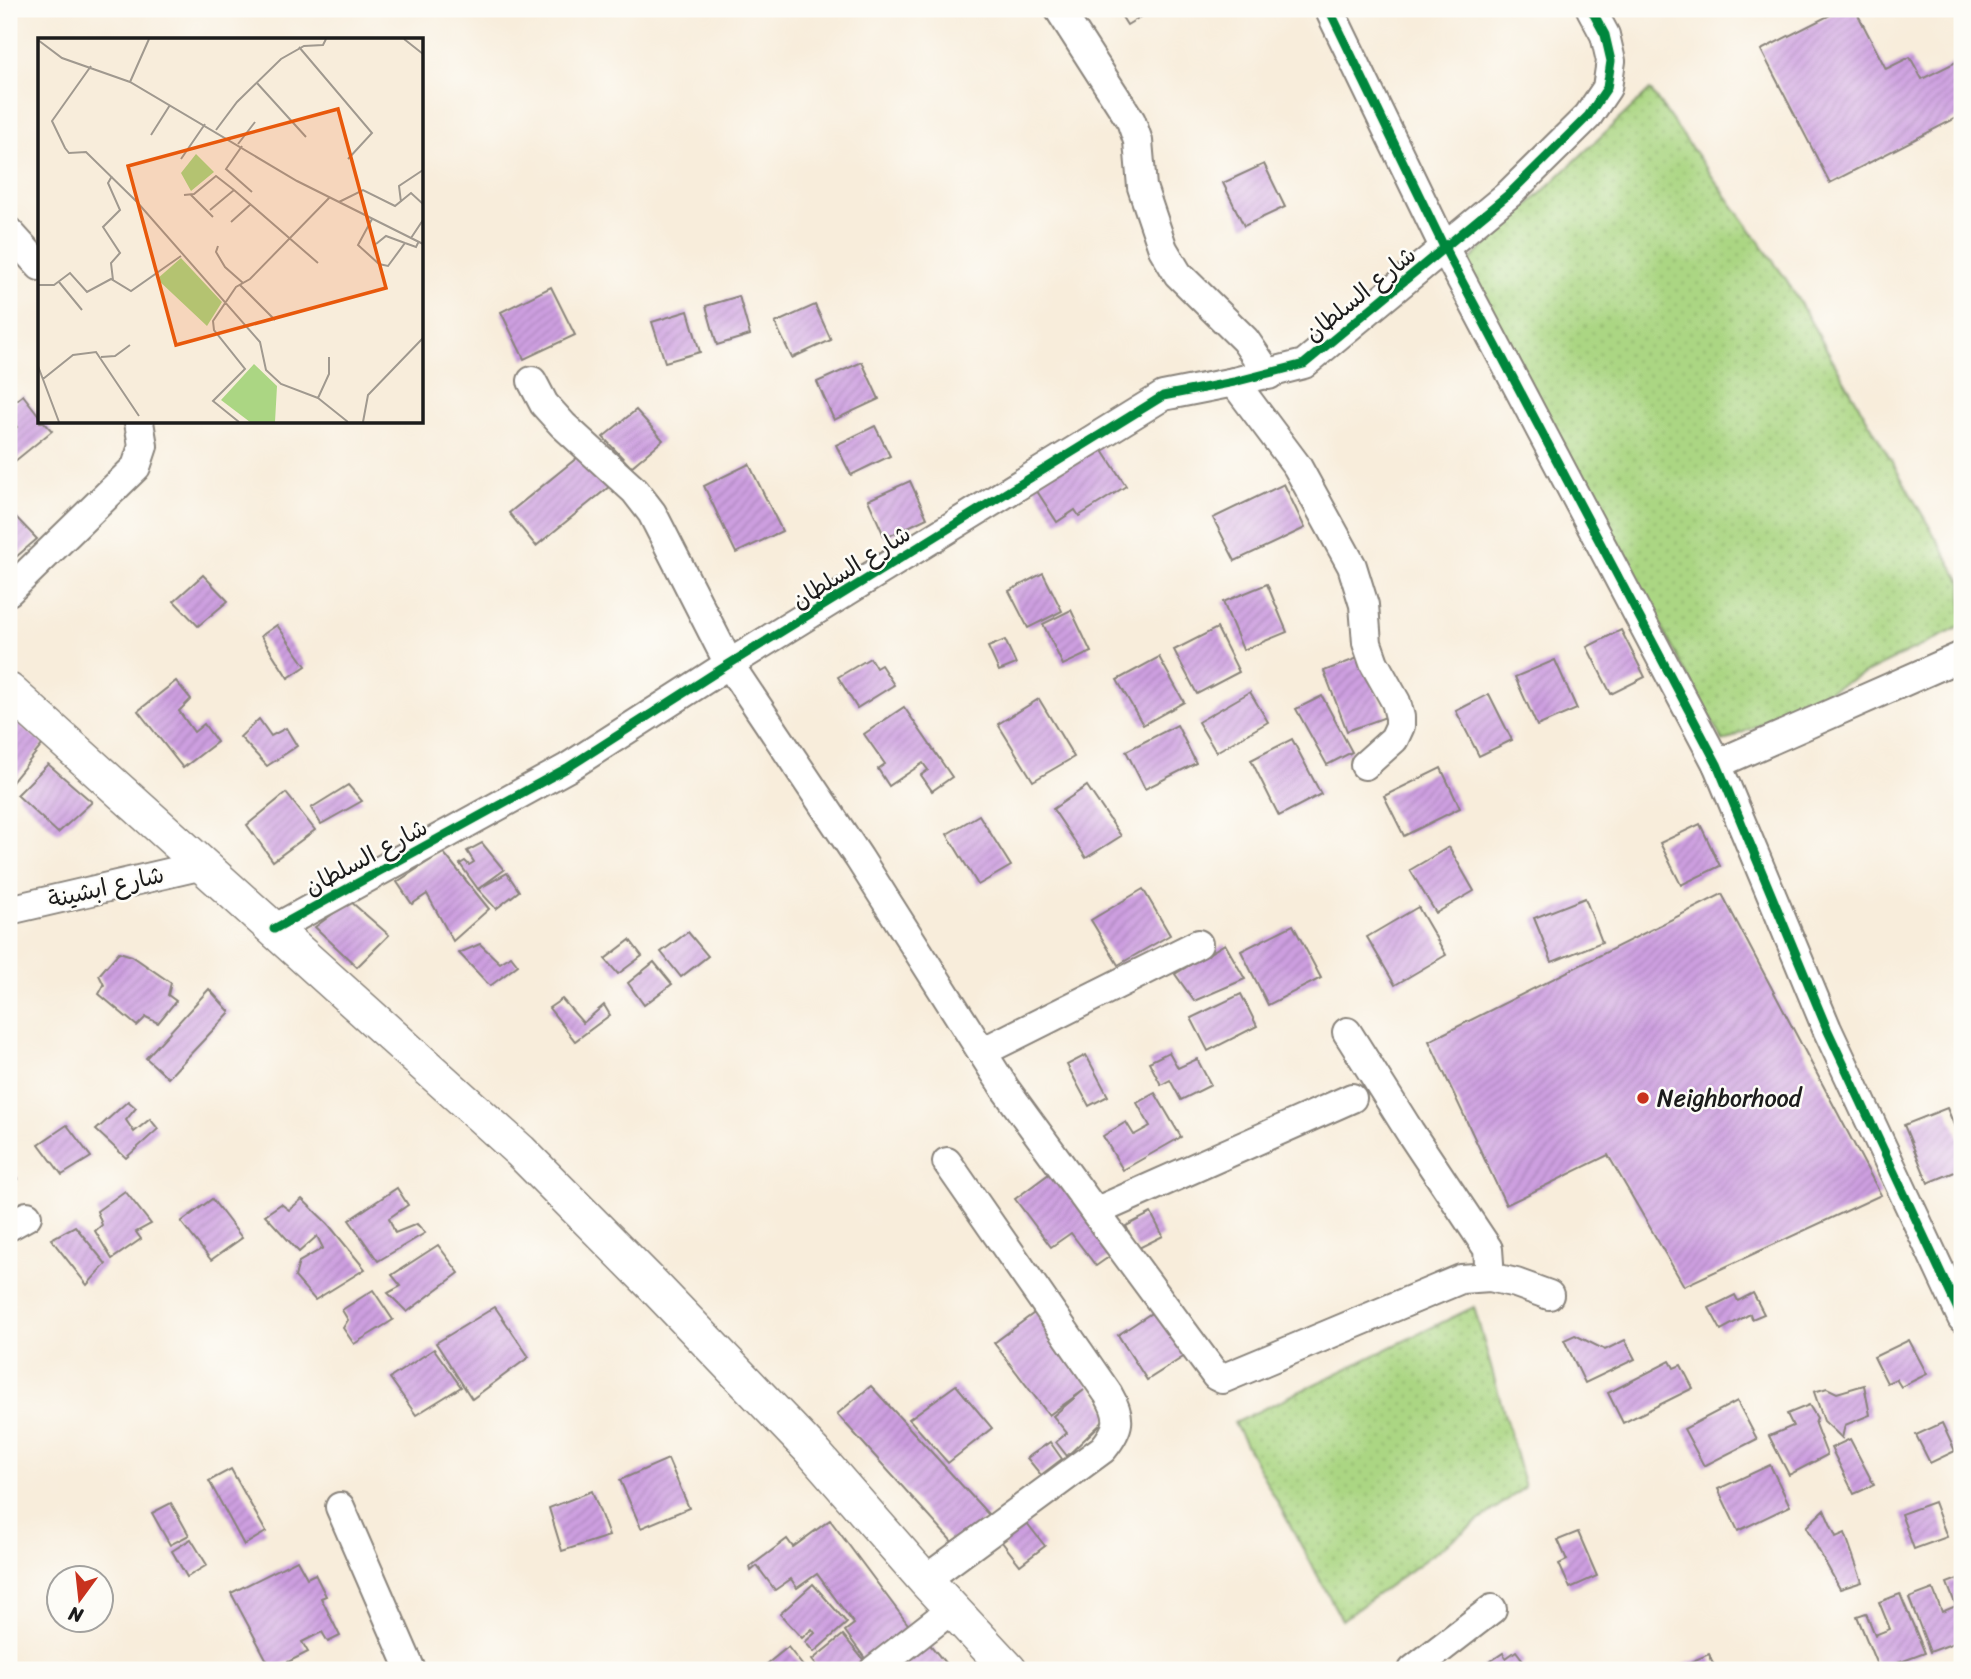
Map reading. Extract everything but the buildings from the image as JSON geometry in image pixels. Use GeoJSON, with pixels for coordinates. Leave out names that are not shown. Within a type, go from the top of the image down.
{"type":"FeatureCollection","features":[{"type":"Feature","properties":{"kind":"street"},"geometry":{"type":"LineString","coordinates":[[1059,9],[1132,121],[1138,141],[1142,187],[1149,212],[1168,257],[1178,274],[1245,340],[1269,374]]}},
{"type":"Feature","properties":{"kind":"street"},"geometry":{"type":"LineString","coordinates":[[1329,9],[1445,249],[1717,764],[1827,1029],[1962,1318]]}},
{"type":"Feature","properties":{"kind":"street","name":"شارع السلطان"},"geometry":{"type":"LineString","coordinates":[[274,929],[567,768],[729,664],[1152,402],[1172,394],[1304,365],[1509,194],[1588,116],[1607,88],[1611,61],[1605,36],[1591,9]]}},
{"type":"Feature","properties":{"kind":"street"},"geometry":{"type":"LineString","coordinates":[[9,232],[38,264]]}},
{"type":"Feature","properties":{"kind":"street"},"geometry":{"type":"LineString","coordinates":[[532,381],[544,404],[563,425],[635,491],[652,513],[729,664],[859,858],[982,1052],[1047,1149],[1216,1376],[1222,1379],[1461,1279],[1490,1277],[1549,1295]]}},
{"type":"Feature","properties":{"kind":"street"},"geometry":{"type":"LineString","coordinates":[[1234,382],[1297,466],[1352,566],[1364,605],[1367,643],[1374,663],[1396,702],[1400,717],[1400,726],[1394,739],[1365,765]]}},
{"type":"Feature","properties":{"kind":"street"},"geometry":{"type":"LineString","coordinates":[[9,591],[136,467],[143,446],[139,424]]}},
{"type":"Feature","properties":{"kind":"street"},"geometry":{"type":"LineString","coordinates":[[1717,764],[1962,656]]}},
{"type":"Feature","properties":{"kind":"street"},"geometry":{"type":"LineString","coordinates":[[9,691],[520,1151],[813,1452],[925,1580],[1009,1670]]}},
{"type":"Feature","properties":{"kind":"street","name":"شارع ابشينة"},"geometry":{"type":"LineString","coordinates":[[9,910],[203,866]]}},
{"type":"Feature","properties":{"kind":"street"},"geometry":{"type":"LineString","coordinates":[[982,1052],[1198,944]]}},
{"type":"Feature","properties":{"kind":"street"},"geometry":{"type":"LineString","coordinates":[[1347,1032],[1488,1249],[1490,1277]]}},
{"type":"Feature","properties":{"kind":"street"},"geometry":{"type":"LineString","coordinates":[[1095,1212],[1352,1098]]}},
{"type":"Feature","properties":{"kind":"street"},"geometry":{"type":"LineString","coordinates":[[925,1580],[1103,1449],[1114,1435],[1118,1424],[1116,1408],[1108,1394],[947,1162]]}},
{"type":"Feature","properties":{"kind":"street"},"geometry":{"type":"LineString","coordinates":[[340,1507],[411,1670]]}},
{"type":"Feature","properties":{"kind":"street"},"geometry":{"type":"LineString","coordinates":[[874,1670],[952,1609]]}},
{"type":"Feature","properties":{"kind":"street"},"geometry":{"type":"LineString","coordinates":[[1413,1670],[1492,1609]]}},
{"type":"Feature","properties":{"kind":"green space"},"geometry":{"type":"Polygon","coordinates":[[[1650,90],[1786,279],[1962,583],[1962,626],[1723,742],[1466,264],[1650,90]]]}},
{"type":"Feature","properties":{"kind":"green space"},"geometry":{"type":"Polygon","coordinates":[[[1474,1307],[1525,1487],[1342,1620],[1234,1423],[1474,1307]]]}},
{"type":"Feature","properties":{"kind":"cycle path"},"geometry":{"type":"LineString","coordinates":[[1329,9],[1445,249],[1717,764],[1827,1029],[1962,1318]]}},
{"type":"Feature","properties":{"kind":"cycle path"},"geometry":{"type":"LineString","coordinates":[[274,929],[567,768],[729,664],[1163,396],[1304,364],[1509,194],[1588,116],[1607,88],[1611,61],[1605,35],[1591,9]]}},
{"type":"Feature","properties":{"kind":"place","name":"Neighborhood"},"geometry":{"type":"Point","coordinates":[1643,1098]}}]}
